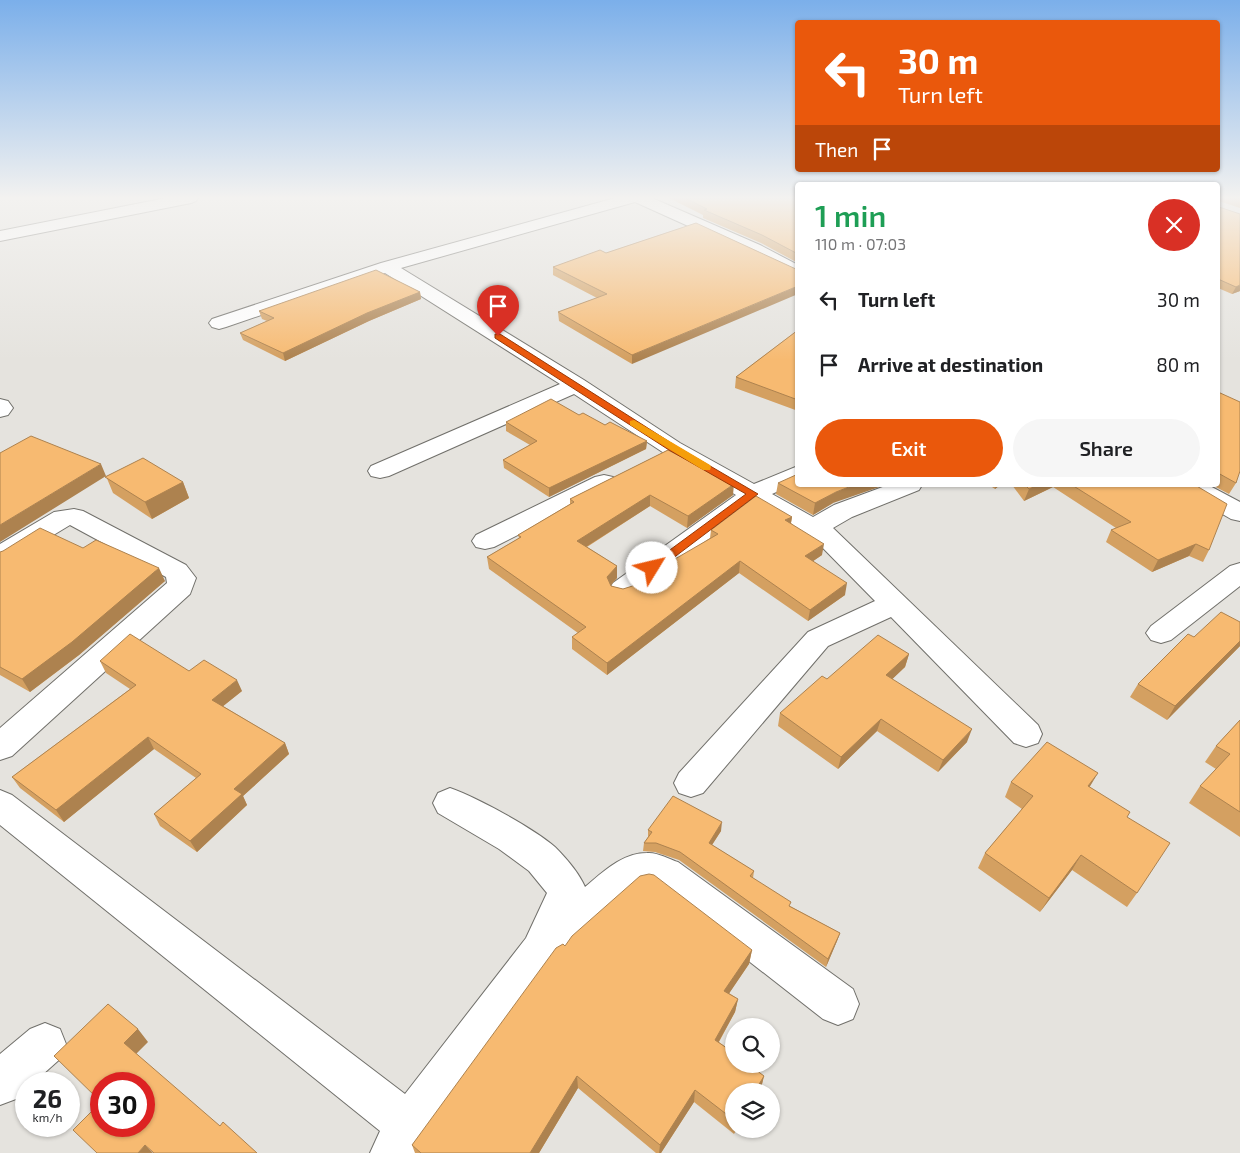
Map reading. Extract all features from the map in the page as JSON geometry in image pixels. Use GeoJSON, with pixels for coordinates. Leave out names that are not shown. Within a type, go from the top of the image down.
{"type":"FeatureCollection","features":[{"type":"Feature","properties":{"kind":"street"},"geometry":{"type":"LineString","coordinates":[[219,323],[387,267],[441,252]]}},
{"type":"Feature","properties":{"kind":"street"},"geometry":{"type":"LineString","coordinates":[[759,252],[795,270]]}},
{"type":"Feature","properties":{"kind":"street"},"geometry":{"type":"LineString","coordinates":[[387,267],[576,385],[672,448],[825,535],[1026,734]]}},
{"type":"Feature","properties":{"kind":"street"},"geometry":{"type":"LineString","coordinates":[[380,471],[576,385]]}},
{"type":"Feature","properties":{"kind":"street"},"geometry":{"type":"LineString","coordinates":[[0,406],[2,408],[0,410]]}},
{"type":"Feature","properties":{"kind":"street"},"geometry":{"type":"LineString","coordinates":[[485,542],[672,448]]}},
{"type":"Feature","properties":{"kind":"street"},"geometry":{"type":"LineString","coordinates":[[623,590],[753,494],[795,474]]}},
{"type":"Feature","properties":{"kind":"street"},"geometry":{"type":"LineString","coordinates":[[814,528],[843,511],[905,487]]}},
{"type":"Feature","properties":{"kind":"street"},"geometry":{"type":"LineString","coordinates":[[1194,487],[1240,513]]}},
{"type":"Feature","properties":{"kind":"street"},"geometry":{"type":"LineString","coordinates":[[0,556],[63,518],[74,517],[176,570],[182,578],[180,587],[0,748]]}},
{"type":"Feature","properties":{"kind":"street"},"geometry":{"type":"LineString","coordinates":[[1161,633],[1240,572]]}},
{"type":"Feature","properties":{"kind":"street"},"geometry":{"type":"LineString","coordinates":[[691,783],[818,639],[894,604]]}},
{"type":"Feature","properties":{"kind":"street"},"geometry":{"type":"LineString","coordinates":[[0,805],[401,1139],[540,951],[568,890],[542,859],[512,838],[450,804]]}},
{"type":"Feature","properties":{"kind":"street"},"geometry":{"type":"LineString","coordinates":[[540,951],[628,874],[648,870],[665,874],[698,897],[838,1004]]}},
{"type":"Feature","properties":{"kind":"street"},"geometry":{"type":"LineString","coordinates":[[0,1083],[45,1044]]}},
{"type":"Feature","properties":{"kind":"building"},"geometry":{"type":"Polygon","coordinates":[[[595,252],[759,252],[795,269],[795,287],[632,355],[558,312],[607,294],[553,267],[595,252]]]}},
{"type":"Feature","properties":{"kind":"building"},"geometry":{"type":"Polygon","coordinates":[[[1220,252],[1240,252],[1240,285],[1236,287],[1220,280],[1220,252]]]}},
{"type":"Feature","properties":{"kind":"building"},"geometry":{"type":"Polygon","coordinates":[[[376,270],[420,292],[367,313],[283,353],[240,333],[274,318],[259,311],[376,270]]]}},
{"type":"Feature","properties":{"kind":"building"},"geometry":{"type":"Polygon","coordinates":[[[795,332],[795,399],[736,377],[795,332]]]}},
{"type":"Feature","properties":{"kind":"building"},"geometry":{"type":"Polygon","coordinates":[[[1220,393],[1240,402],[1240,471],[1236,483],[1220,474],[1220,393]]]}},
{"type":"Feature","properties":{"kind":"building"},"geometry":{"type":"Polygon","coordinates":[[[551,399],[579,415],[583,413],[605,425],[610,422],[647,441],[549,488],[503,460],[537,441],[506,422],[551,399]]]}},
{"type":"Feature","properties":{"kind":"building"},"geometry":{"type":"Polygon","coordinates":[[[31,436],[101,464],[0,525],[0,453],[31,436]]]}},
{"type":"Feature","properties":{"kind":"building"},"geometry":{"type":"Polygon","coordinates":[[[668,450],[734,484],[688,516],[650,495],[577,541],[617,566],[607,577],[611,586],[623,589],[642,583],[675,559],[718,534],[711,530],[756,496],[792,517],[785,520],[824,544],[805,556],[847,583],[810,610],[740,561],[607,663],[572,637],[586,627],[487,557],[521,537],[518,535],[574,502],[570,499],[668,450]]]}},
{"type":"Feature","properties":{"kind":"building"},"geometry":{"type":"Polygon","coordinates":[[[143,458],[183,482],[145,502],[105,477],[143,458]]]}},
{"type":"Feature","properties":{"kind":"building"},"geometry":{"type":"Polygon","coordinates":[[[795,475],[795,487],[849,487],[815,503],[778,483],[795,475]]]}},
{"type":"Feature","properties":{"kind":"building"},"geometry":{"type":"Polygon","coordinates":[[[1075,487],[1198,487],[1227,504],[1209,550],[1196,544],[1158,560],[1111,530],[1131,522],[1075,487]]]}},
{"type":"Feature","properties":{"kind":"building"},"geometry":{"type":"Polygon","coordinates":[[[40,528],[83,548],[96,540],[159,568],[72,642],[22,679],[0,667],[0,552],[40,528]]]}},
{"type":"Feature","properties":{"kind":"building"},"geometry":{"type":"Polygon","coordinates":[[[1221,612],[1240,622],[1240,641],[1175,706],[1138,684],[1188,634],[1194,637],[1221,612]]]}},
{"type":"Feature","properties":{"kind":"building"},"geometry":{"type":"Polygon","coordinates":[[[130,634],[189,671],[204,660],[237,680],[212,700],[285,743],[234,789],[242,794],[190,841],[154,814],[201,774],[148,737],[56,810],[12,777],[136,685],[100,661],[130,634]]]}},
{"type":"Feature","properties":{"kind":"building"},"geometry":{"type":"Polygon","coordinates":[[[878,635],[909,654],[886,675],[972,729],[943,760],[881,719],[841,757],[780,713],[822,676],[827,679],[878,635]]]}},
{"type":"Feature","properties":{"kind":"building"},"geometry":{"type":"Polygon","coordinates":[[[1240,720],[1240,812],[1200,786],[1230,754],[1216,746],[1240,720]]]}},
{"type":"Feature","properties":{"kind":"building"},"geometry":{"type":"Polygon","coordinates":[[[1047,742],[1098,773],[1088,786],[1130,812],[1127,817],[1170,843],[1137,893],[1081,855],[1049,898],[985,853],[1033,796],[1011,782],[1047,742]]]}},
{"type":"Feature","properties":{"kind":"building"},"geometry":{"type":"Polygon","coordinates":[[[673,796],[722,822],[709,843],[754,871],[750,876],[791,902],[789,906],[840,933],[828,959],[680,852],[656,843],[644,843],[652,832],[648,830],[673,796]]]}},
{"type":"Feature","properties":{"kind":"building"},"geometry":{"type":"Polygon","coordinates":[[[654,875],[752,950],[724,991],[738,999],[727,1018],[725,1018],[725,1022],[715,1040],[725,1047],[725,1073],[760,1073],[764,1076],[760,1083],[725,1083],[725,1113],[695,1090],[660,1145],[577,1076],[530,1153],[421,1153],[412,1145],[556,948],[563,944],[565,946],[572,936],[640,876],[654,875]]]}},
{"type":"Feature","properties":{"kind":"building"},"geometry":{"type":"Polygon","coordinates":[[[108,1004],[138,1029],[124,1043],[220,1126],[223,1122],[257,1153],[154,1153],[145,1145],[138,1153],[97,1153],[80,1137],[80,1123],[90,1113],[90,1137],[155,1137],[155,1072],[90,1072],[90,1091],[80,1081],[80,1072],[70,1072],[54,1056],[108,1004]]]}},
{"type":"Feature","properties":{"kind":"slow traffic"},"geometry":{"type":"LineString","coordinates":[[634,423],[672,448],[706,467]]}},
{"type":"Feature","properties":{"kind":"route"},"geometry":{"type":"LineString","coordinates":[[498,336],[672,448],[753,494],[652,568]]}}]}
